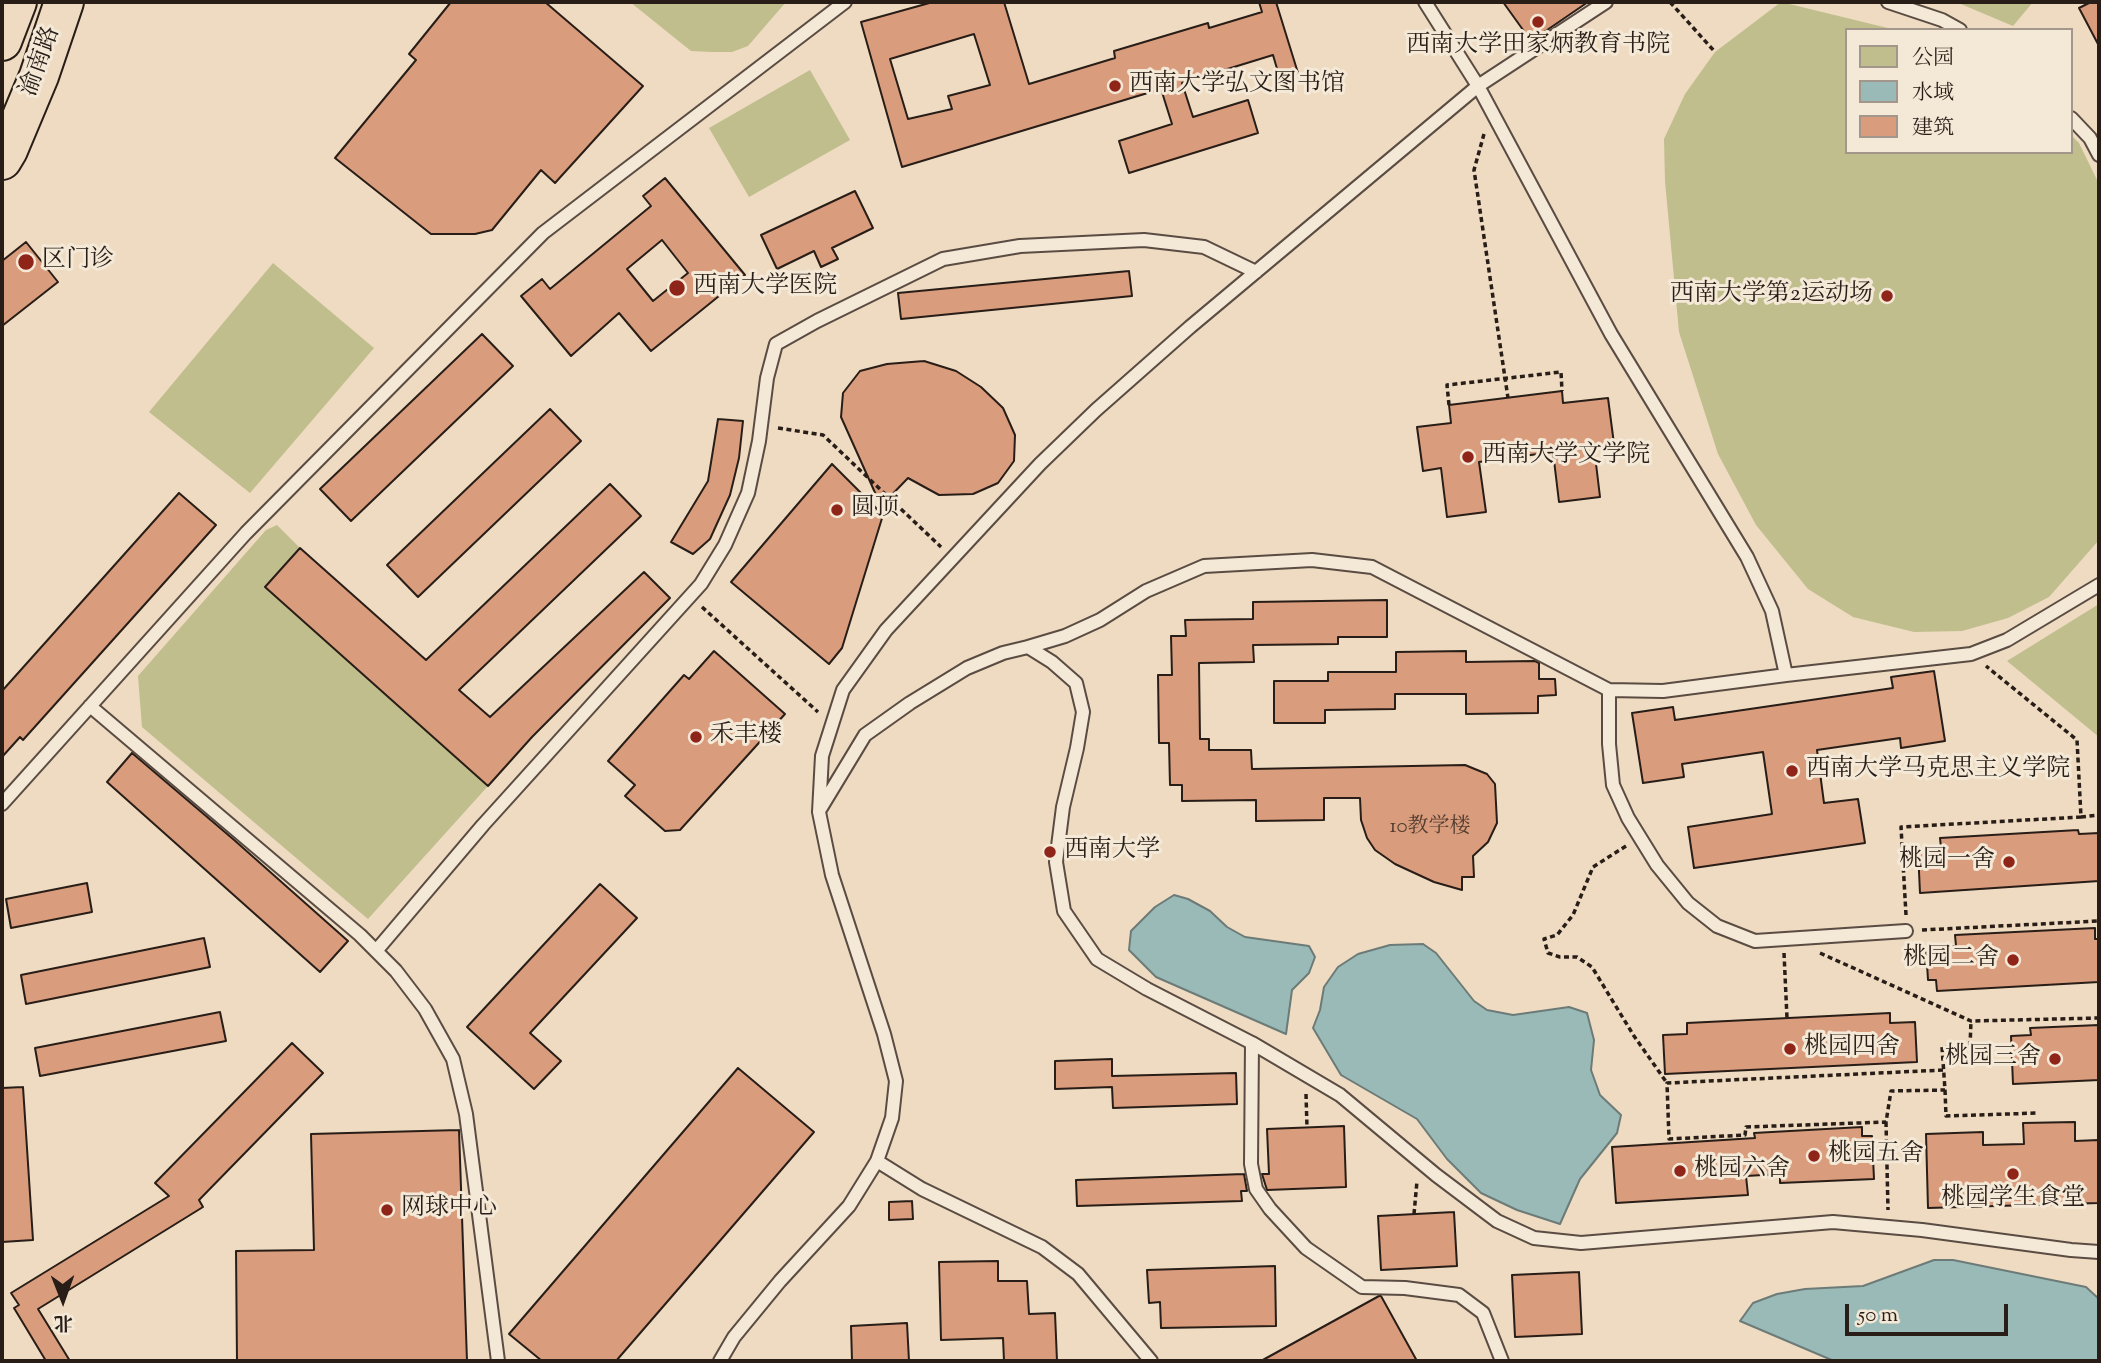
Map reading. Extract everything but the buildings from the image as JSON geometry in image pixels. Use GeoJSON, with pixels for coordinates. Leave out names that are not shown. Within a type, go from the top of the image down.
{"type":"FeatureCollection","features":[{"type":"Feature","properties":{"kind":"highway","name":"渝南路"},"geometry":{"type":"LineString","coordinates":[[2,41],[17,2]]}},
{"type":"Feature","properties":{"kind":"highway","name":"渝南路"},"geometry":{"type":"LineString","coordinates":[[2,160],[39,76],[64,2]]}},
{"type":"Feature","properties":{"kind":"lane"},"geometry":{"type":"LineString","coordinates":[[2,804],[246,533],[543,233],[845,2]]}},
{"type":"Feature","properties":{"kind":"lane"},"geometry":{"type":"LineString","coordinates":[[1425,2],[1478,86],[1611,334],[1747,557],[1772,611],[1786,674]]}},
{"type":"Feature","properties":{"kind":"lane"},"geometry":{"type":"LineString","coordinates":[[720,1361],[734,1337],[779,1281],[849,1206],[877,1161],[892,1118],[896,1081],[884,1034],[832,875],[819,812],[822,756],[844,690],[886,630],[1040,464],[1096,410],[1478,86],[1606,2]]}},
{"type":"Feature","properties":{"kind":"lane"},"geometry":{"type":"LineString","coordinates":[[1888,2],[1942,20],[1957,28]]}},
{"type":"Feature","properties":{"kind":"lane"},"geometry":{"type":"LineString","coordinates":[[2073,120],[2090,138],[2099,155]]}},
{"type":"Feature","properties":{"kind":"lane"},"geometry":{"type":"LineString","coordinates":[[376,951],[483,825],[701,584],[725,545],[748,493],[767,378],[776,344],[817,321],[943,260],[1020,246],[1144,240],[1205,247],[1256,272]]}},
{"type":"Feature","properties":{"kind":"lane"},"geometry":{"type":"LineString","coordinates":[[819,812],[866,736],[910,703],[967,668],[1003,653],[1065,636],[1088,626],[1146,591],[1204,566],[1312,560],[1372,567],[1609,690],[1663,691],[1786,674],[1971,654],[2007,640],[2099,585]]}},
{"type":"Feature","properties":{"kind":"lane"},"geometry":{"type":"LineString","coordinates":[[1028,647],[1052,662],[1076,683],[1083,712],[1063,807],[1056,863],[1064,911],[1097,959],[1147,989],[1252,1043],[1340,1095],[1418,1161],[1497,1221],[1534,1238],[1581,1242],[1833,1222],[2071,1251],[2099,1252]]}},
{"type":"Feature","properties":{"kind":"lane"},"geometry":{"type":"LineString","coordinates":[[1609,690],[1609,744],[1613,785],[1628,818],[1657,865],[1688,903],[1717,926],[1755,941],[1906,931]]}},
{"type":"Feature","properties":{"kind":"lane"},"geometry":{"type":"LineString","coordinates":[[90,706],[376,951],[396,971],[425,1009],[453,1059],[466,1114],[498,1361]]}},
{"type":"Feature","properties":{"kind":"lane"},"geometry":{"type":"LineString","coordinates":[[1252,1043],[1251,1164],[1256,1189],[1270,1209],[1307,1248],[1362,1287],[1405,1288],[1459,1295],[1483,1313],[1502,1361]]}},
{"type":"Feature","properties":{"kind":"lane"},"geometry":{"type":"LineString","coordinates":[[877,1161],[922,1189],[1042,1247],[1078,1274],[1151,1361]]}},
{"type":"Feature","properties":{"kind":"path"},"geometry":{"type":"LineString","coordinates":[[1670,2],[1715,52]]}},
{"type":"Feature","properties":{"kind":"path"},"geometry":{"type":"LineString","coordinates":[[1490,111],[1474,170],[1508,398]]}},
{"type":"Feature","properties":{"kind":"path"},"geometry":{"type":"LineString","coordinates":[[1449,405],[1447,385],[1561,372],[1562,391]]}},
{"type":"Feature","properties":{"kind":"path"},"geometry":{"type":"LineString","coordinates":[[761,426],[823,435],[953,559]]}},
{"type":"Feature","properties":{"kind":"path"},"geometry":{"type":"LineString","coordinates":[[690,596],[832,724]]}},
{"type":"Feature","properties":{"kind":"path"},"geometry":{"type":"LineString","coordinates":[[1971,654],[2077,740],[2081,817]]}},
{"type":"Feature","properties":{"kind":"path"},"geometry":{"type":"LineString","coordinates":[[2099,816],[1901,827],[1906,931],[2099,921]]}},
{"type":"Feature","properties":{"kind":"path"},"geometry":{"type":"LineString","coordinates":[[1640,837],[1594,867],[1573,915],[1557,935],[1544,939],[1548,953],[1560,957],[1577,957],[1592,967],[1667,1083],[1669,1139],[1745,1135],[1746,1126],[1886,1122]]}},
{"type":"Feature","properties":{"kind":"path"},"geometry":{"type":"LineString","coordinates":[[1818,937],[1820,955],[1864,972],[1970,1021],[2099,1018]]}},
{"type":"Feature","properties":{"kind":"path"},"geometry":{"type":"LineString","coordinates":[[1783,939],[1787,1018]]}},
{"type":"Feature","properties":{"kind":"path"},"geometry":{"type":"LineString","coordinates":[[1970,1021],[1970,1047],[1942,1047],[1946,1116],[2038,1113]]}},
{"type":"Feature","properties":{"kind":"path"},"geometry":{"type":"LineString","coordinates":[[1667,1083],[1943,1070]]}},
{"type":"Feature","properties":{"kind":"path"},"geometry":{"type":"LineString","coordinates":[[1306,1075],[1307,1127]]}},
{"type":"Feature","properties":{"kind":"path"},"geometry":{"type":"LineString","coordinates":[[1888,1227],[1886,1122],[1891,1091],[1945,1090]]}},
{"type":"Feature","properties":{"kind":"path"},"geometry":{"type":"LineString","coordinates":[[1414,1214],[1418,1161]]}},
{"type":"Feature","properties":{"kind":"green space"},"geometry":{"type":"Polygon","coordinates":[[[630,2],[786,2],[748,46],[732,52],[712,52],[691,51],[630,2]]]}},
{"type":"Feature","properties":{"kind":"green space","name":"西南大学第2运动场"},"geometry":{"type":"Polygon","coordinates":[[[1781,2],[1888,28],[1846,28],[1846,154],[2073,154],[2073,137],[2079,143],[2099,184],[2099,540],[2049,597],[2008,618],[1962,631],[1914,632],[1853,617],[1808,589],[1756,525],[1718,454],[1679,332],[1665,181],[1664,139],[1685,94],[1715,52],[1781,2]]]}},
{"type":"Feature","properties":{"kind":"green space"},"geometry":{"type":"Polygon","coordinates":[[[1956,2],[2033,2],[2013,26],[1956,2]]]}},
{"type":"Feature","properties":{"kind":"green space"},"geometry":{"type":"Polygon","coordinates":[[[810,70],[850,140],[749,197],[709,128],[810,70]]]}},
{"type":"Feature","properties":{"kind":"green space"},"geometry":{"type":"Polygon","coordinates":[[[273,263],[374,348],[250,493],[149,412],[273,263]]]}},
{"type":"Feature","properties":{"kind":"green space"},"geometry":{"type":"Polygon","coordinates":[[[277,525],[300,548],[266,587],[488,786],[368,919],[142,727],[138,676],[266,530],[277,525]]]}},
{"type":"Feature","properties":{"kind":"green space"},"geometry":{"type":"Polygon","coordinates":[[[2099,604],[2099,737],[2007,661],[2099,604]]]}},
{"type":"Feature","properties":{"kind":"water"},"geometry":{"type":"Polygon","coordinates":[[[1174,895],[1210,911],[1227,927],[1245,937],[1309,946],[1315,957],[1309,973],[1292,990],[1286,1034],[1156,977],[1129,950],[1131,931],[1155,907],[1174,895]]]}},
{"type":"Feature","properties":{"kind":"water"},"geometry":{"type":"Polygon","coordinates":[[[1423,944],[1436,953],[1474,1001],[1487,1010],[1513,1015],[1569,1007],[1587,1013],[1594,1040],[1591,1070],[1600,1095],[1621,1115],[1617,1133],[1580,1179],[1560,1224],[1517,1210],[1481,1193],[1447,1159],[1417,1119],[1341,1075],[1313,1028],[1324,987],[1338,967],[1358,954],[1390,945],[1423,944]]]}},
{"type":"Feature","properties":{"kind":"water"},"geometry":{"type":"Polygon","coordinates":[[[1934,1260],[1953,1260],[2086,1287],[2099,1299],[2099,1361],[1834,1361],[1740,1321],[1753,1303],[1777,1294],[1805,1289],[1863,1286],[1934,1260]]]}},
{"type":"Feature","properties":{"kind":"place","name":"西南大学田家炳教育书院"},"geometry":{"type":"Point","coordinates":[1538,22]}},
{"type":"Feature","properties":{"kind":"place","name":"西南大学弘文图书馆"},"geometry":{"type":"Point","coordinates":[1115,86]}},
{"type":"Feature","properties":{"kind":"place","name":"区门诊"},"geometry":{"type":"Point","coordinates":[26,262]}},
{"type":"Feature","properties":{"kind":"place","name":"西南大学医院"},"geometry":{"type":"Point","coordinates":[677,288]}},
{"type":"Feature","properties":{"kind":"place","name":"西南大学第2运动场"},"geometry":{"type":"Point","coordinates":[1887,296]}},
{"type":"Feature","properties":{"kind":"place","name":"西南大学文学院"},"geometry":{"type":"Point","coordinates":[1468,457]}},
{"type":"Feature","properties":{"kind":"place","name":"圆顶"},"geometry":{"type":"Point","coordinates":[837,510]}},
{"type":"Feature","properties":{"kind":"place","name":"禾丰楼"},"geometry":{"type":"Point","coordinates":[696,737]}},
{"type":"Feature","properties":{"kind":"place","name":"西南大学马克思主义学院"},"geometry":{"type":"Point","coordinates":[1792,771]}},
{"type":"Feature","properties":{"kind":"place","name":"西南大学"},"geometry":{"type":"Point","coordinates":[1050,852]}},
{"type":"Feature","properties":{"kind":"place","name":"桃园一舍"},"geometry":{"type":"Point","coordinates":[2009,862]}},
{"type":"Feature","properties":{"kind":"place","name":"桃园二舍"},"geometry":{"type":"Point","coordinates":[2013,960]}},
{"type":"Feature","properties":{"kind":"place","name":"桃园四舍"},"geometry":{"type":"Point","coordinates":[1790,1049]}},
{"type":"Feature","properties":{"kind":"place","name":"桃园三舍"},"geometry":{"type":"Point","coordinates":[2055,1059]}},
{"type":"Feature","properties":{"kind":"place","name":"桃园五舍"},"geometry":{"type":"Point","coordinates":[1814,1156]}},
{"type":"Feature","properties":{"kind":"place","name":"桃园六舍"},"geometry":{"type":"Point","coordinates":[1680,1171]}},
{"type":"Feature","properties":{"kind":"place","name":"桃园学生食堂"},"geometry":{"type":"Point","coordinates":[2013,1174]}},
{"type":"Feature","properties":{"kind":"place","name":"网球中心"},"geometry":{"type":"Point","coordinates":[387,1210]}}]}
